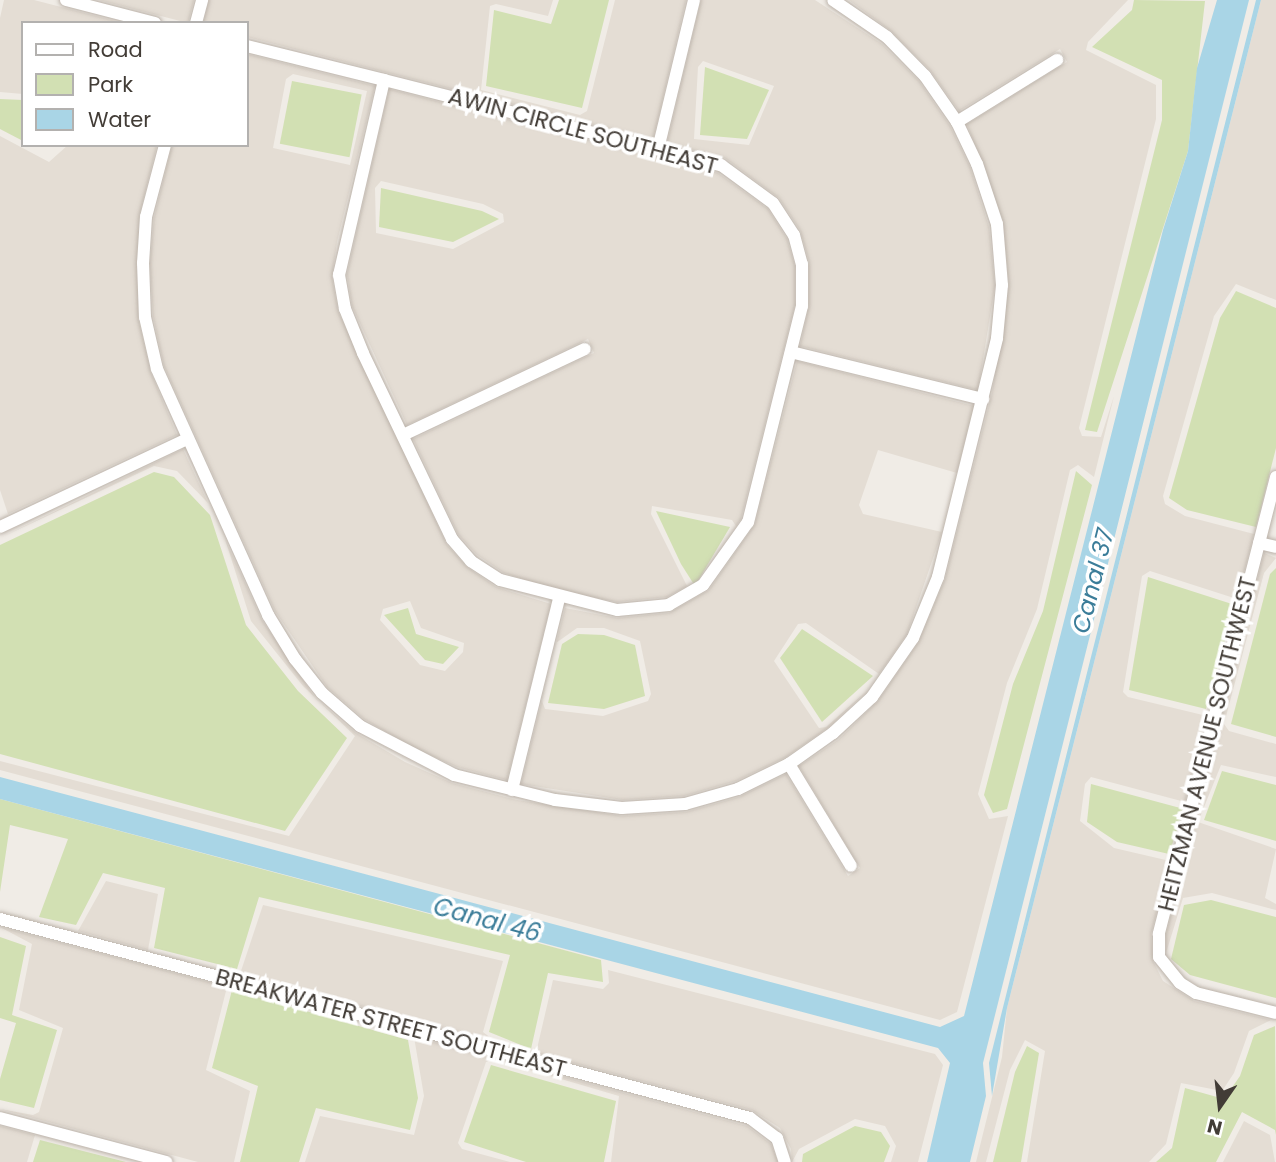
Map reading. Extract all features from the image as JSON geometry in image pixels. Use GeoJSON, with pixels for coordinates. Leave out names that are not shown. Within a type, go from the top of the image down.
{"type":"FeatureCollection","features":[{"type":"Feature","properties":{"kind":"street"},"geometry":{"type":"LineString","coordinates":[[66,0],[147,21]]}},
{"type":"Feature","properties":{"kind":"street"},"geometry":{"type":"LineString","coordinates":[[197,21],[202,0]]}},
{"type":"Feature","properties":{"kind":"street"},"geometry":{"type":"LineString","coordinates":[[658,149],[694,0]]}},
{"type":"Feature","properties":{"kind":"street"},"geometry":{"type":"LineString","coordinates":[[164,147],[146,217],[145,317],[157,369],[268,615],[321,693],[360,726],[409,755],[454,775],[555,800],[622,808],[685,804],[738,789],[789,764],[833,733],[872,697],[913,638],[938,577],[983,400],[1002,285],[998,237],[977,163],[957,121],[925,76],[887,37],[834,0]]}},
{"type":"Feature","properties":{"kind":"street","name":"AWIN CIRCLE SOUTHEAST"},"geometry":{"type":"LineString","coordinates":[[248,46],[384,80],[721,165],[750,182],[780,214],[794,235],[802,264],[802,306],[748,522],[704,585],[669,605],[617,610],[559,598],[500,580],[471,561],[452,539],[345,309],[340,275],[384,80]]}},
{"type":"Feature","properties":{"kind":"street"},"geometry":{"type":"LineString","coordinates":[[957,121],[1057,60]]}},
{"type":"Feature","properties":{"kind":"street"},"geometry":{"type":"LineString","coordinates":[[403,435],[584,349]]}},
{"type":"Feature","properties":{"kind":"street"},"geometry":{"type":"LineString","coordinates":[[792,352],[983,400]]}},
{"type":"Feature","properties":{"kind":"street"},"geometry":{"type":"LineString","coordinates":[[1,521],[187,439]]}},
{"type":"Feature","properties":{"kind":"street","name":"HEITZMAN AVENUE SOUTHWEST"},"geometry":{"type":"LineString","coordinates":[[1276,477],[1159,934],[1159,957],[1166,970],[1196,993],[1276,1013]]}},
{"type":"Feature","properties":{"kind":"street"},"geometry":{"type":"LineString","coordinates":[[1259,543],[1276,547]]}},
{"type":"Feature","properties":{"kind":"street"},"geometry":{"type":"LineString","coordinates":[[512,790],[559,598]]}},
{"type":"Feature","properties":{"kind":"street"},"geometry":{"type":"LineString","coordinates":[[789,764],[851,866]]}},
{"type":"Feature","properties":{"kind":"street","name":"BREAKWATER STREET SOUTHEAST"},"geometry":{"type":"LineString","coordinates":[[0,919],[750,1118],[777,1138],[785,1162]]}},
{"type":"Feature","properties":{"kind":"street"},"geometry":{"type":"LineString","coordinates":[[0,1118],[166,1162]]}},
{"type":"Feature","properties":{"kind":"shaded area"},"geometry":{"type":"Polygon","coordinates":[[[4,0],[34,0],[115,21],[21,21],[21,94],[0,92],[0,18],[4,0]]]}},
{"type":"Feature","properties":{"kind":"shaded area"},"geometry":{"type":"Polygon","coordinates":[[[99,0],[194,0],[189,21],[99,0]]]}},
{"type":"Feature","properties":{"kind":"shaded area"},"geometry":{"type":"Polygon","coordinates":[[[209,0],[553,0],[548,16],[496,4],[490,6],[481,90],[580,115],[587,111],[615,0],[686,0],[653,140],[248,37],[248,21],[204,21],[209,0]]]}},
{"type":"Feature","properties":{"kind":"shaded area"},"geometry":{"type":"Polygon","coordinates":[[[701,0],[815,0],[882,44],[919,81],[950,126],[970,167],[989,227],[995,286],[978,390],[800,346],[809,306],[809,261],[800,230],[779,198],[725,158],[667,143],[701,0]],[[703,61],[698,67],[694,139],[749,145],[774,86],[703,61]]]}},
{"type":"Feature","properties":{"kind":"shaded area"},"geometry":{"type":"Polygon","coordinates":[[[849,0],[1128,0],[1088,42],[1086,50],[1156,85],[1156,119],[1079,428],[1082,436],[1101,437],[1114,396],[1094,477],[1078,465],[1070,470],[1037,609],[1007,683],[978,794],[989,819],[1008,816],[957,1012],[940,1020],[0,770],[0,761],[289,836],[355,736],[320,703],[356,733],[405,762],[452,783],[517,800],[622,816],[686,812],[739,797],[786,774],[848,876],[860,868],[799,766],[838,740],[878,701],[918,643],[945,579],[992,393],[1009,286],[1003,221],[967,124],[1067,62],[1060,49],[959,111],[930,70],[891,31],[849,0]]]}},
{"type":"Feature","properties":{"kind":"shaded area"},"geometry":{"type":"Polygon","coordinates":[[[1261,0],[1276,0],[1276,300],[1236,284],[1214,316],[1163,496],[1165,504],[1185,516],[1254,534],[1237,599],[1150,571],[1142,576],[1123,692],[1128,697],[1207,716],[1185,802],[1091,777],[1085,784],[1080,821],[1114,848],[1170,861],[1151,934],[1153,961],[1163,981],[1194,1001],[1271,1020],[1249,1031],[1234,1073],[1222,1091],[1181,1083],[1166,1144],[1149,1162],[1027,1162],[1045,1051],[1025,1040],[1010,1070],[986,1162],[976,1162],[1002,1057],[1007,1008],[1261,0]]]}},
{"type":"Feature","properties":{"kind":"shaded area"},"geometry":{"type":"Polygon","coordinates":[[[248,54],[375,86],[337,242],[332,277],[338,311],[447,545],[467,567],[496,587],[551,604],[507,780],[457,767],[412,747],[364,719],[327,687],[275,611],[164,366],[153,316],[150,263],[154,218],[172,147],[248,147],[248,54]],[[293,74],[286,79],[273,148],[350,165],[367,91],[293,74]],[[410,601],[383,609],[380,620],[420,665],[445,671],[463,652],[464,643],[421,628],[410,601]]]}},
{"type":"Feature","properties":{"kind":"shaded area"},"geometry":{"type":"Polygon","coordinates":[[[389,89],[718,173],[768,209],[787,239],[795,266],[795,305],[741,519],[736,526],[732,520],[652,506],[651,514],[687,586],[667,597],[617,602],[561,591],[504,573],[476,554],[458,534],[413,439],[594,353],[588,339],[407,425],[352,306],[347,274],[389,89]],[[381,181],[375,188],[376,233],[453,249],[504,222],[503,214],[483,204],[381,181]]]}},
{"type":"Feature","properties":{"kind":"shaded area"},"geometry":{"type":"Polygon","coordinates":[[[0,136],[49,162],[66,147],[156,147],[139,217],[138,318],[151,373],[177,435],[8,514],[0,490],[0,136]]]}},
{"type":"Feature","properties":{"kind":"shaded area"},"geometry":{"type":"Polygon","coordinates":[[[797,361],[974,406],[957,473],[878,450],[859,505],[863,514],[942,532],[907,634],[879,674],[806,623],[798,624],[774,661],[819,728],[826,727],[869,689],[829,727],[786,757],[736,781],[684,796],[623,800],[521,784],[549,672],[542,701],[545,709],[603,716],[648,701],[651,694],[640,641],[604,628],[577,628],[556,643],[565,608],[617,618],[669,613],[709,590],[755,524],[797,361]]]}},
{"type":"Feature","properties":{"kind":"shaded area"},"geometry":{"type":"Polygon","coordinates":[[[183,449],[208,503],[177,471],[154,466],[0,538],[183,449]]]}},
{"type":"Feature","properties":{"kind":"shaded area"},"geometry":{"type":"Polygon","coordinates":[[[225,539],[262,620],[315,698],[251,621],[225,539]]]}},
{"type":"Feature","properties":{"kind":"shaded area"},"geometry":{"type":"Polygon","coordinates":[[[1264,553],[1276,558],[1264,573],[1224,724],[1229,731],[1276,744],[1276,777],[1221,765],[1198,822],[1276,849],[1265,898],[1276,904],[1276,910],[1212,893],[1183,898],[1166,953],[1166,934],[1264,553]]]}},
{"type":"Feature","properties":{"kind":"shaded area"},"geometry":{"type":"Polygon","coordinates":[[[106,881],[158,894],[148,950],[78,931],[106,881]]]}},
{"type":"Feature","properties":{"kind":"shaded area"},"geometry":{"type":"Polygon","coordinates":[[[263,905],[503,961],[483,1032],[496,1042],[240,974],[263,905]]]}},
{"type":"Feature","properties":{"kind":"shaded area"},"geometry":{"type":"Polygon","coordinates":[[[0,927],[227,987],[206,1070],[250,1091],[234,1162],[198,1162],[0,1109],[33,1115],[39,1112],[63,1028],[19,1010],[32,944],[0,927]]]}},
{"type":"Feature","properties":{"kind":"shaded area"},"geometry":{"type":"Polygon","coordinates":[[[608,970],[935,1054],[943,1065],[918,1162],[891,1162],[896,1146],[885,1126],[855,1119],[799,1149],[792,1162],[791,1149],[780,1128],[752,1110],[536,1053],[553,980],[603,989],[609,983],[608,970]]]}},
{"type":"Feature","properties":{"kind":"shaded area"},"geometry":{"type":"Polygon","coordinates":[[[414,1037],[747,1126],[771,1144],[778,1162],[611,1162],[619,1096],[493,1059],[486,1062],[458,1143],[462,1149],[510,1162],[305,1162],[320,1116],[414,1135],[424,1096],[414,1037]]]}},
{"type":"Feature","properties":{"kind":"shaded area"},"geometry":{"type":"Polygon","coordinates":[[[1244,1121],[1270,1135],[1275,1162],[1223,1162],[1244,1121]]]}},
{"type":"Feature","properties":{"kind":"shaded area"},"geometry":{"type":"Polygon","coordinates":[[[0,1126],[35,1135],[27,1162],[0,1162],[0,1126]]]}},
{"type":"Feature","properties":{"kind":"green space"},"geometry":{"type":"Polygon","coordinates":[[[559,0],[609,0],[582,108],[486,86],[494,10],[551,24],[559,0]]]}},
{"type":"Feature","properties":{"kind":"green space"},"geometry":{"type":"Polygon","coordinates":[[[1134,0],[1205,1],[1188,151],[1097,432],[1085,430],[1162,120],[1162,80],[1092,47],[1132,10],[1134,0]]]}},
{"type":"Feature","properties":{"kind":"green space"},"geometry":{"type":"Polygon","coordinates":[[[705,67],[769,90],[747,139],[700,135],[705,67]]]}},
{"type":"Feature","properties":{"kind":"green space"},"geometry":{"type":"Polygon","coordinates":[[[292,81],[362,95],[349,157],[280,144],[292,81]]]}},
{"type":"Feature","properties":{"kind":"green space"},"geometry":{"type":"Polygon","coordinates":[[[0,99],[21,100],[21,140],[0,129],[0,99]]]}},
{"type":"Feature","properties":{"kind":"green space"},"geometry":{"type":"Polygon","coordinates":[[[381,188],[482,211],[499,219],[453,242],[379,227],[381,188]]]}},
{"type":"Feature","properties":{"kind":"green space"},"geometry":{"type":"Polygon","coordinates":[[[1236,291],[1276,308],[1276,448],[1256,527],[1187,510],[1169,498],[1220,318],[1236,291]]]}},
{"type":"Feature","properties":{"kind":"green space"},"geometry":{"type":"Polygon","coordinates":[[[1076,471],[1092,485],[1007,809],[993,813],[984,795],[1013,684],[1043,611],[1076,471]]]}},
{"type":"Feature","properties":{"kind":"green space"},"geometry":{"type":"Polygon","coordinates":[[[154,472],[174,477],[210,515],[246,625],[298,691],[347,738],[285,831],[0,754],[0,545],[154,472]]]}},
{"type":"Feature","properties":{"kind":"green space"},"geometry":{"type":"Polygon","coordinates":[[[656,511],[730,527],[695,586],[681,564],[656,511]]]}},
{"type":"Feature","properties":{"kind":"green space"},"geometry":{"type":"Polygon","coordinates":[[[1276,568],[1276,737],[1231,724],[1270,574],[1276,568]]]}},
{"type":"Feature","properties":{"kind":"green space"},"geometry":{"type":"Polygon","coordinates":[[[1148,577],[1235,605],[1206,709],[1129,690],[1148,577]]]}},
{"type":"Feature","properties":{"kind":"green space"},"geometry":{"type":"Polygon","coordinates":[[[408,608],[416,634],[459,647],[443,664],[425,660],[384,615],[408,608]]]}},
{"type":"Feature","properties":{"kind":"green space"},"geometry":{"type":"Polygon","coordinates":[[[802,629],[873,676],[822,722],[780,658],[802,629]]]}},
{"type":"Feature","properties":{"kind":"green space"},"geometry":{"type":"Polygon","coordinates":[[[578,634],[604,635],[635,645],[645,696],[604,709],[548,703],[562,644],[578,634]]]}},
{"type":"Feature","properties":{"kind":"green space"},"geometry":{"type":"Polygon","coordinates":[[[1222,771],[1276,785],[1276,841],[1204,820],[1222,771]]]}},
{"type":"Feature","properties":{"kind":"green space"},"geometry":{"type":"Polygon","coordinates":[[[1091,784],[1184,809],[1169,854],[1117,842],[1087,822],[1091,784]]]}},
{"type":"Feature","properties":{"kind":"green space"},"geometry":{"type":"Polygon","coordinates":[[[0,799],[601,960],[603,982],[548,973],[531,1049],[489,1032],[510,955],[259,897],[237,969],[154,948],[165,888],[103,873],[76,925],[39,917],[68,839],[10,825],[0,892],[0,799]]]}},
{"type":"Feature","properties":{"kind":"green space"},"geometry":{"type":"Polygon","coordinates":[[[1211,900],[1276,917],[1276,998],[1190,975],[1171,959],[1184,905],[1211,900]]]}},
{"type":"Feature","properties":{"kind":"green space"},"geometry":{"type":"Polygon","coordinates":[[[0,937],[26,946],[12,1015],[57,1030],[34,1108],[0,1100],[0,1079],[16,1023],[0,1018],[0,937]]]}},
{"type":"Feature","properties":{"kind":"green space"},"geometry":{"type":"Polygon","coordinates":[[[232,990],[408,1040],[418,1098],[410,1130],[316,1108],[299,1162],[240,1162],[258,1086],[212,1068],[232,990]]]}},
{"type":"Feature","properties":{"kind":"green space"},"geometry":{"type":"Polygon","coordinates":[[[1275,1026],[1276,1135],[1275,1130],[1242,1112],[1216,1162],[1156,1162],[1172,1148],[1185,1088],[1224,1099],[1240,1076],[1254,1035],[1275,1026]]]}},
{"type":"Feature","properties":{"kind":"green space"},"geometry":{"type":"Polygon","coordinates":[[[1027,1046],[1039,1053],[1021,1162],[993,1162],[1015,1072],[1027,1046]]]}},
{"type":"Feature","properties":{"kind":"green space"},"geometry":{"type":"Polygon","coordinates":[[[491,1065],[616,1101],[604,1162],[526,1162],[464,1142],[491,1065]]]}},
{"type":"Feature","properties":{"kind":"green space"},"geometry":{"type":"Polygon","coordinates":[[[855,1126],[881,1132],[890,1146],[884,1162],[802,1162],[803,1154],[855,1126]]]}},
{"type":"Feature","properties":{"kind":"green space"},"geometry":{"type":"Polygon","coordinates":[[[40,1140],[126,1162],[33,1162],[40,1140]]]}},
{"type":"Feature","properties":{"kind":"water"},"geometry":{"type":"Polygon","coordinates":[[[1217,0],[1249,0],[983,1063],[986,1096],[970,1162],[927,1162],[950,1063],[938,1048],[0,799],[0,777],[940,1027],[964,1016],[1163,230],[1188,151],[1197,68],[1217,0]]]}},
{"type":"Feature","properties":{"kind":"water"},"geometry":{"type":"Polygon","coordinates":[[[1256,0],[1261,0],[1007,1008],[992,1096],[989,1063],[1256,0]]]}},
{"type":"Feature","properties":{"kind":"water label","name":"Canal 37"},"geometry":{"type":"Point","coordinates":[1093,581]}},
{"type":"Feature","properties":{"kind":"water label","name":"Canal 46"},"geometry":{"type":"Point","coordinates":[487,920]}}]}
